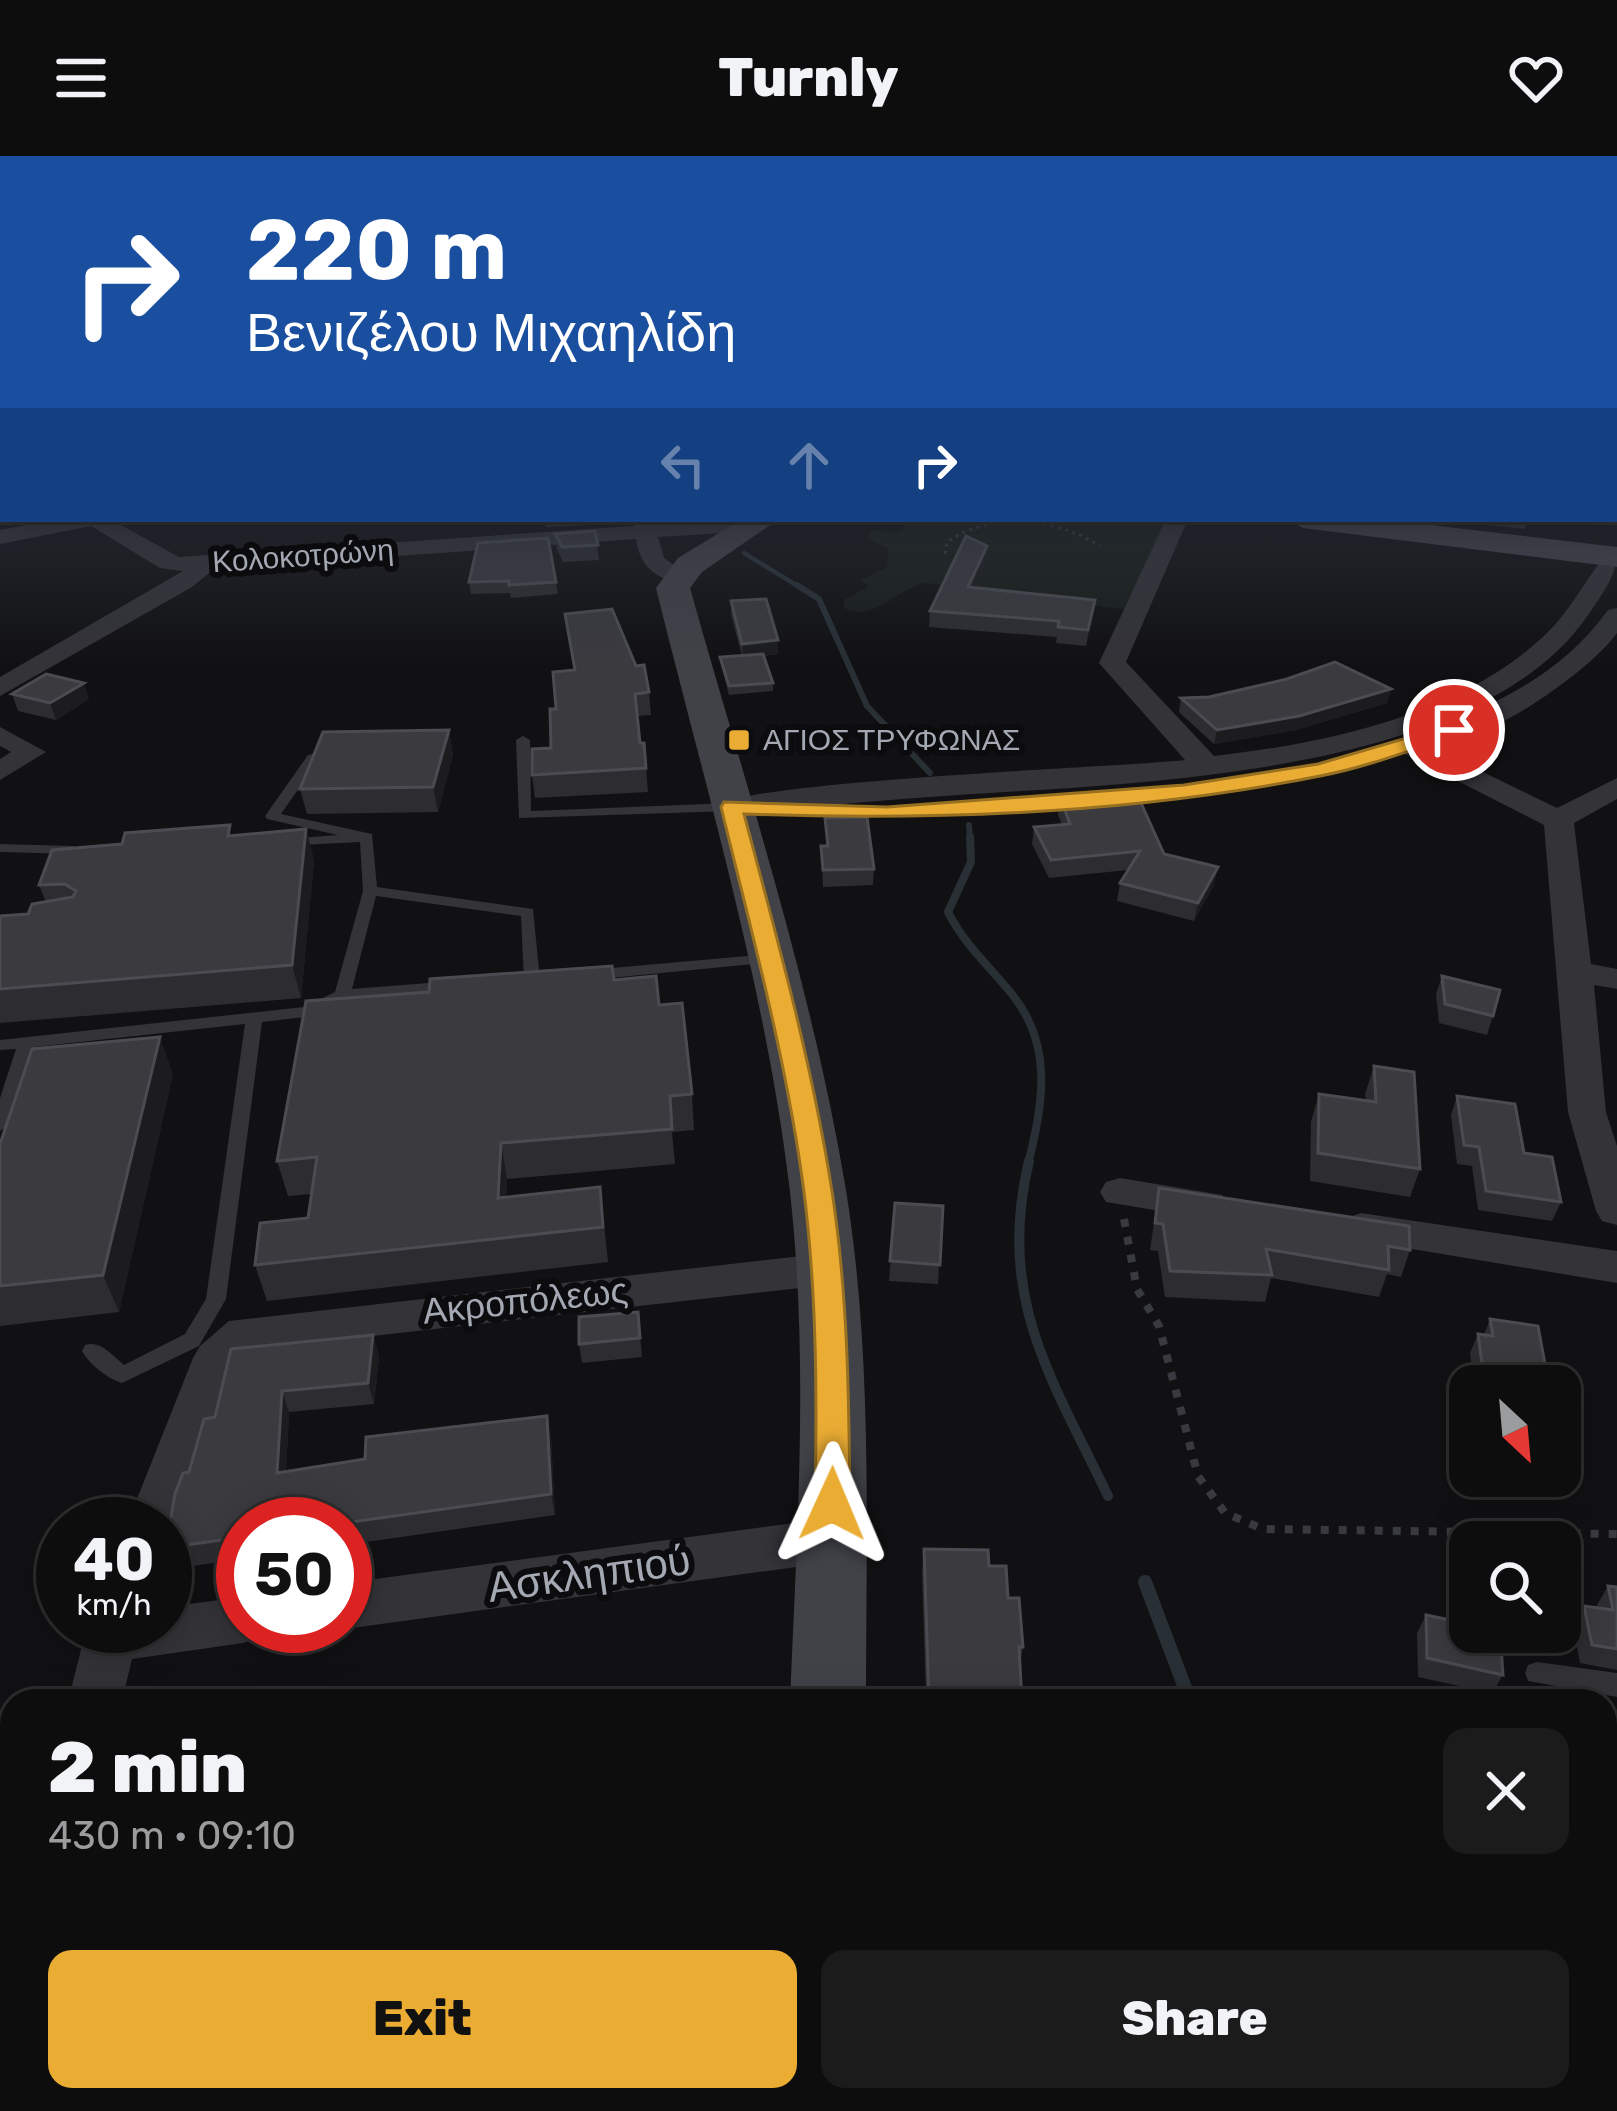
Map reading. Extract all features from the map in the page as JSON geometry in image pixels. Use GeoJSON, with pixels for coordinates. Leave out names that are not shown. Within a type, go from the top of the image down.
{"type":"FeatureCollection","features":[{"type":"Feature","properties":{"kind":"main road"},"geometry":{"type":"LineString","coordinates":[[1348,522],[1616,552]]}},
{"type":"Feature","properties":{"kind":"main road"},"geometry":{"type":"LineString","coordinates":[[743,526],[678,575],[673,588],[798,1076],[827,1269],[834,1391],[828,1689]]}},
{"type":"Feature","properties":{"kind":"street"},"geometry":{"type":"LineString","coordinates":[[0,537],[78,522]]}},
{"type":"Feature","properties":{"kind":"street","name":"Κολοκοτρώνη"},"geometry":{"type":"LineString","coordinates":[[99,522],[168,563],[645,525],[743,526]]}},
{"type":"Feature","properties":{"kind":"street"},"geometry":{"type":"LineString","coordinates":[[1176,522],[1112,663],[1208,766]]}},
{"type":"Feature","properties":{"kind":"street"},"geometry":{"type":"LineString","coordinates":[[645,525],[649,560],[660,570],[678,575]]}},
{"type":"Feature","properties":{"kind":"street"},"geometry":{"type":"LineString","coordinates":[[731,807],[1208,766],[1311,749],[1453,705],[1512,673],[1551,644],[1580,613],[1594,581],[1616,552]]}},
{"type":"Feature","properties":{"kind":"street"},"geometry":{"type":"LineString","coordinates":[[0,688],[184,582],[206,563]]}},
{"type":"Feature","properties":{"kind":"street"},"geometry":{"type":"LineString","coordinates":[[731,807],[887,813],[1130,796],[1281,777],[1411,746],[1490,716],[1578,662],[1617,615]]}},
{"type":"Feature","properties":{"kind":"street"},"geometry":{"type":"LineString","coordinates":[[0,735],[32,752],[0,772]]}},
{"type":"Feature","properties":{"kind":"street"},"geometry":{"type":"LineString","coordinates":[[1411,746],[1556,820],[1563,835],[1587,1112],[1617,1211]]}},
{"type":"Feature","properties":{"kind":"street"},"geometry":{"type":"LineString","coordinates":[[1556,820],[1617,787]]}},
{"type":"Feature","properties":{"kind":"street"},"geometry":{"type":"LineString","coordinates":[[1575,972],[1617,979]]}},
{"type":"Feature","properties":{"kind":"street"},"geometry":{"type":"LineString","coordinates":[[1120,1192],[1238,1210]]}},
{"type":"Feature","properties":{"kind":"street"},"geometry":{"type":"LineString","coordinates":[[1333,1224],[1617,1267]]}},
{"type":"Feature","properties":{"kind":"street","name":"Ακροπόλεως"},"geometry":{"type":"LineString","coordinates":[[162,1497],[216,1358],[244,1333],[827,1269]]}},
{"type":"Feature","properties":{"kind":"street","name":"Ασκληπιού"},"geometry":{"type":"LineString","coordinates":[[372,1602],[832,1540]]}},
{"type":"Feature","properties":{"kind":"street"},"geometry":{"type":"LineString","coordinates":[[97,1689],[106,1653]]}},
{"type":"Feature","properties":{"kind":"lane"},"geometry":{"type":"LineString","coordinates":[[524,740],[524,815],[731,807]]}},
{"type":"Feature","properties":{"kind":"lane"},"geometry":{"type":"LineString","coordinates":[[313,758],[272,816],[367,838]]}},
{"type":"Feature","properties":{"kind":"lane"},"geometry":{"type":"LineString","coordinates":[[274,843],[367,838]]}},
{"type":"Feature","properties":{"kind":"lane"},"geometry":{"type":"LineString","coordinates":[[342,995],[370,891],[367,838]]}},
{"type":"Feature","properties":{"kind":"lane"},"geometry":{"type":"LineString","coordinates":[[0,848],[94,851]]}},
{"type":"Feature","properties":{"kind":"lane"},"geometry":{"type":"LineString","coordinates":[[48,869],[53,850]]}},
{"type":"Feature","properties":{"kind":"lane"},"geometry":{"type":"LineString","coordinates":[[370,891],[528,912],[532,980]]}},
{"type":"Feature","properties":{"kind":"lane"},"geometry":{"type":"LineString","coordinates":[[579,976],[770,959]]}},
{"type":"Feature","properties":{"kind":"lane"},"geometry":{"type":"LineString","coordinates":[[508,982],[556,978]]}},
{"type":"Feature","properties":{"kind":"lane"},"geometry":{"type":"LineString","coordinates":[[0,1045],[308,1012],[342,995],[485,984]]}},
{"type":"Feature","properties":{"kind":"lane"},"geometry":{"type":"LineString","coordinates":[[92,1352],[122,1375],[192,1340],[216,1299],[254,1018]]}},
{"type":"Feature","properties":{"kind":"lane"},"geometry":{"type":"LineString","coordinates":[[0,1125],[27,1042]]}},
{"type":"Feature","properties":{"kind":"lane"},"geometry":{"type":"LineString","coordinates":[[1537,1673],[1617,1685]]}},
{"type":"Feature","properties":{"kind":"path"},"geometry":{"type":"LineString","coordinates":[[945,554],[947,542],[970,527],[1006,522],[1076,531],[1100,546]]}},
{"type":"Feature","properties":{"kind":"path"},"geometry":{"type":"LineString","coordinates":[[1031,526],[1034,522]]}},
{"type":"Feature","properties":{"kind":"path"},"geometry":{"type":"LineString","coordinates":[[1120,1192],[1129,1197],[1124,1214],[1137,1289],[1159,1327],[1198,1476],[1225,1513],[1263,1529],[1617,1534]]}},
{"type":"Feature","properties":{"kind":"shaded area"},"geometry":{"type":"Polygon","coordinates":[[[907,522],[1172,522],[1128,610],[925,583],[875,608],[844,608],[844,600],[868,587],[861,580],[887,567],[888,548],[868,539],[870,530],[901,532],[907,522]]]}},
{"type":"Feature","properties":{"kind":"building"},"geometry":{"type":"Polygon","coordinates":[[[595,531],[598,545],[562,547],[555,534],[595,531]]]}},
{"type":"Feature","properties":{"kind":"building"},"geometry":{"type":"Polygon","coordinates":[[[966,536],[987,546],[968,587],[1095,600],[1088,630],[1058,627],[1059,621],[930,611],[966,536]]]}},
{"type":"Feature","properties":{"kind":"building"},"geometry":{"type":"Polygon","coordinates":[[[548,538],[556,582],[469,582],[478,543],[548,538]]]}},
{"type":"Feature","properties":{"kind":"building"},"geometry":{"type":"Polygon","coordinates":[[[766,599],[778,640],[742,644],[731,601],[766,599]]]}},
{"type":"Feature","properties":{"kind":"building"},"geometry":{"type":"Polygon","coordinates":[[[612,609],[636,666],[644,665],[649,692],[635,694],[646,768],[532,775],[532,749],[551,748],[550,709],[556,709],[553,672],[575,670],[565,614],[612,609]]]}},
{"type":"Feature","properties":{"kind":"building"},"geometry":{"type":"Polygon","coordinates":[[[763,654],[773,683],[729,686],[720,657],[763,654]]]}},
{"type":"Feature","properties":{"kind":"building"},"geometry":{"type":"Polygon","coordinates":[[[1335,662],[1391,689],[1299,716],[1217,730],[1181,698],[1209,697],[1287,679],[1335,662]]]}},
{"type":"Feature","properties":{"kind":"building"},"geometry":{"type":"Polygon","coordinates":[[[46,674],[84,683],[50,703],[12,694],[46,674]]]}},
{"type":"Feature","properties":{"kind":"building"},"geometry":{"type":"Polygon","coordinates":[[[449,730],[433,787],[300,789],[323,732],[449,730]]]}},
{"type":"Feature","properties":{"kind":"building"},"geometry":{"type":"Polygon","coordinates":[[[1137,794],[1164,854],[1218,867],[1198,903],[1120,883],[1140,851],[1051,860],[1034,827],[1070,824],[1060,797],[1137,794]]]}},
{"type":"Feature","properties":{"kind":"building"},"geometry":{"type":"Polygon","coordinates":[[[867,817],[874,869],[823,870],[821,846],[828,846],[825,818],[867,817]]]}},
{"type":"Feature","properties":{"kind":"building"},"geometry":{"type":"Polygon","coordinates":[[[230,825],[228,836],[306,829],[292,965],[0,989],[0,916],[28,914],[32,904],[73,897],[76,891],[65,884],[39,885],[52,850],[122,844],[125,833],[230,825]]]}},
{"type":"Feature","properties":{"kind":"building"},"geometry":{"type":"Polygon","coordinates":[[[612,966],[614,980],[656,976],[659,1005],[682,1003],[692,1094],[670,1096],[672,1129],[501,1143],[498,1198],[600,1187],[603,1227],[255,1265],[260,1223],[308,1218],[317,1157],[277,1161],[306,1001],[429,992],[430,979],[612,966]]]}},
{"type":"Feature","properties":{"kind":"building"},"geometry":{"type":"Polygon","coordinates":[[[1442,976],[1500,990],[1493,1016],[1445,1004],[1442,976]]]}},
{"type":"Feature","properties":{"kind":"building"},"geometry":{"type":"Polygon","coordinates":[[[160,1037],[103,1275],[0,1286],[0,1144],[32,1049],[160,1037]]]}},
{"type":"Feature","properties":{"kind":"building"},"geometry":{"type":"Polygon","coordinates":[[[1374,1066],[1414,1072],[1420,1169],[1318,1153],[1319,1094],[1376,1102],[1374,1066]]]}},
{"type":"Feature","properties":{"kind":"building"},"geometry":{"type":"Polygon","coordinates":[[[1457,1096],[1515,1104],[1524,1153],[1552,1157],[1561,1202],[1486,1191],[1479,1147],[1464,1145],[1457,1096]]]}},
{"type":"Feature","properties":{"kind":"building"},"geometry":{"type":"Polygon","coordinates":[[[1159,1188],[1409,1226],[1410,1250],[1388,1246],[1389,1270],[1266,1249],[1272,1275],[1170,1271],[1163,1224],[1155,1223],[1159,1188]]]}},
{"type":"Feature","properties":{"kind":"building"},"geometry":{"type":"Polygon","coordinates":[[[895,1203],[943,1206],[940,1265],[890,1261],[895,1203]]]}},
{"type":"Feature","properties":{"kind":"building"},"geometry":{"type":"Polygon","coordinates":[[[638,1312],[640,1338],[579,1344],[579,1317],[638,1312]]]}},
{"type":"Feature","properties":{"kind":"building"},"geometry":{"type":"Polygon","coordinates":[[[1490,1319],[1538,1326],[1545,1365],[1482,1365],[1478,1334],[1493,1336],[1490,1319]]]}},
{"type":"Feature","properties":{"kind":"building"},"geometry":{"type":"Polygon","coordinates":[[[373,1335],[368,1383],[282,1391],[277,1473],[365,1459],[366,1437],[547,1416],[551,1494],[372,1519],[372,1497],[216,1497],[216,1541],[192,1544],[192,1497],[175,1494],[183,1473],[189,1472],[204,1419],[215,1417],[231,1349],[373,1335]]]}},
{"type":"Feature","properties":{"kind":"building"},"geometry":{"type":"Polygon","coordinates":[[[924,1549],[988,1550],[989,1566],[1006,1566],[1008,1598],[1019,1598],[1021,1689],[929,1689],[924,1549]]]}},
{"type":"Feature","properties":{"kind":"building"},"geometry":{"type":"Polygon","coordinates":[[[1608,1586],[1617,1587],[1617,1649],[1592,1645],[1584,1606],[1613,1610],[1608,1586]]]}},
{"type":"Feature","properties":{"kind":"building"},"geometry":{"type":"Polygon","coordinates":[[[1426,1615],[1449,1620],[1449,1653],[1501,1653],[1503,1675],[1427,1658],[1426,1615]]]}},
{"type":"Feature","properties":{"kind":"waterway"},"geometry":{"type":"LineString","coordinates":[[744,553],[801,588]]}},
{"type":"Feature","properties":{"kind":"waterway"},"geometry":{"type":"LineString","coordinates":[[797,585],[819,599],[867,706],[930,773]]}},
{"type":"Feature","properties":{"kind":"waterway"},"geometry":{"type":"LineString","coordinates":[[969,825],[970,840]]}},
{"type":"Feature","properties":{"kind":"waterway"},"geometry":{"type":"LineString","coordinates":[[970,837],[971,862],[948,912],[969,945],[1011,993],[1034,1033],[1041,1097],[1028,1164]]}},
{"type":"Feature","properties":{"kind":"waterway"},"geometry":{"type":"LineString","coordinates":[[1029,1161],[1019,1254],[1024,1295],[1049,1374],[1108,1496]]}},
{"type":"Feature","properties":{"kind":"waterway"},"geometry":{"type":"LineString","coordinates":[[1145,1582],[1185,1689]]}},
{"type":"Feature","properties":{"kind":"place","name":"ΑΓΙΟΣ ΤΡΥΦΩΝΑΣ"},"geometry":{"type":"Point","coordinates":[739,740]}},
{"type":"Feature","properties":{"kind":"route"},"geometry":{"type":"LineString","coordinates":[[832,1504],[833,1351],[818,1192],[784,1011],[731,807],[887,813],[1184,791],[1321,770],[1454,730]]}}]}
